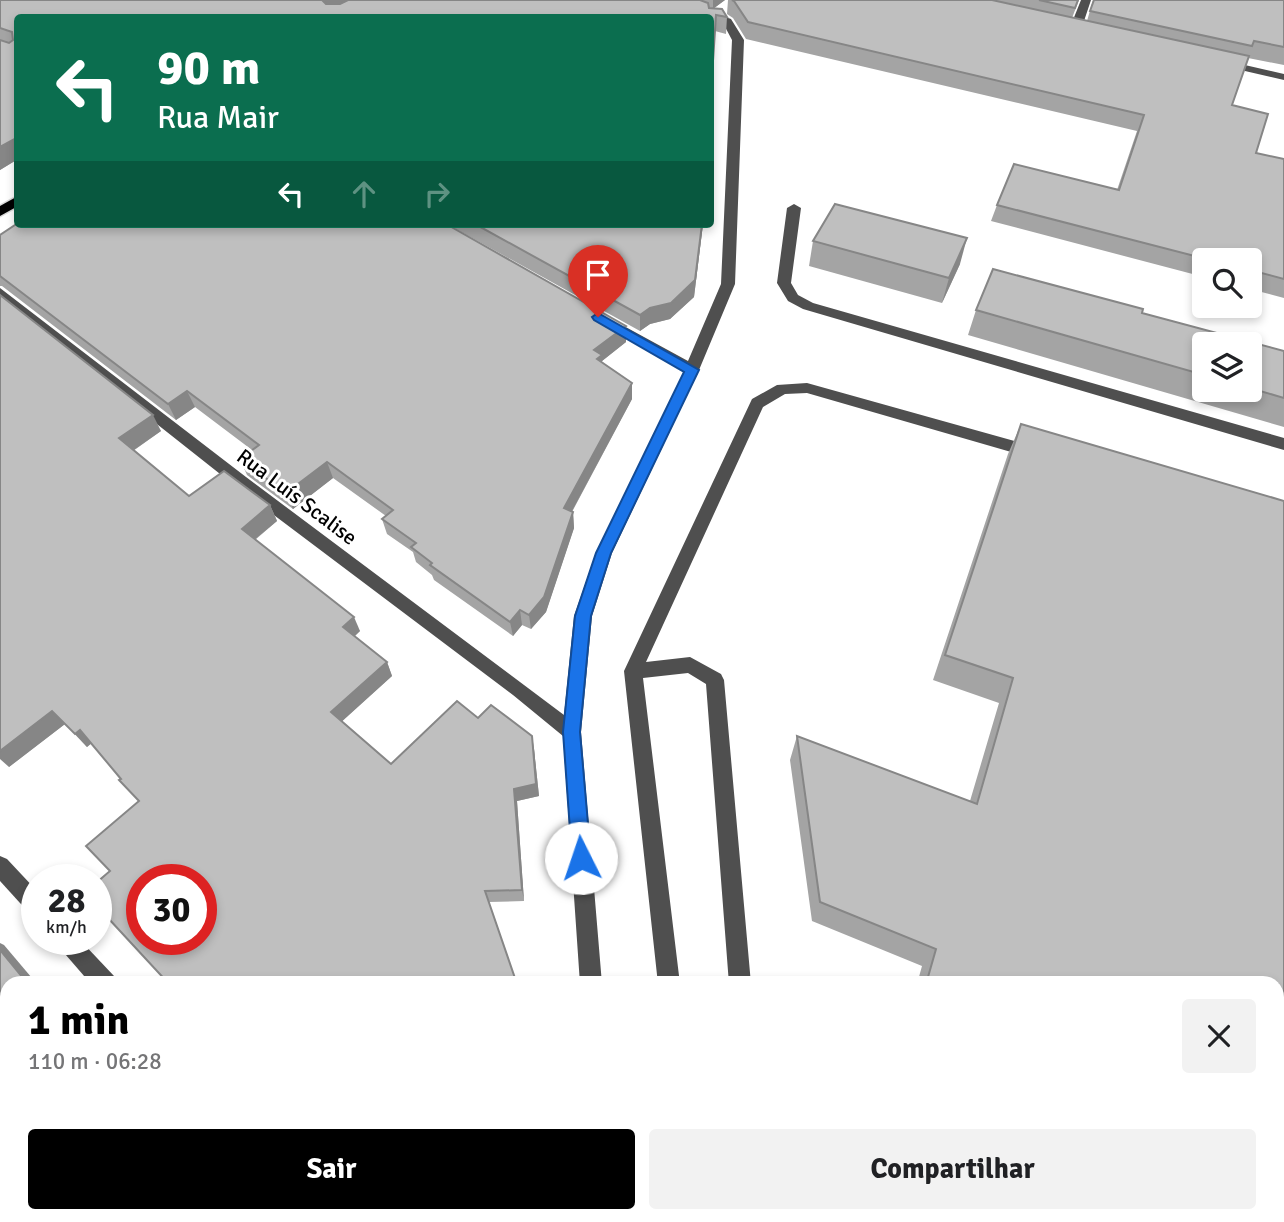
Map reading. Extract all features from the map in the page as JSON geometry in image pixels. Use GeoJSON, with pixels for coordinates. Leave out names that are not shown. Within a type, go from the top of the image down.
{"type":"FeatureCollection","features":[{"type":"Feature","properties":{"kind":"street"},"geometry":{"type":"LineString","coordinates":[[590,976],[572,732],[583,616],[604,553],[692,370],[728,284],[738,40],[733,27],[718,14],[672,0]]}},
{"type":"Feature","properties":{"kind":"street"},"geometry":{"type":"LineString","coordinates":[[1075,30],[1086,0]]}},
{"type":"Feature","properties":{"kind":"street"},"geometry":{"type":"LineString","coordinates":[[1061,27],[1088,33]]}},
{"type":"Feature","properties":{"kind":"street"},"geometry":{"type":"LineString","coordinates":[[1206,60],[1284,77]]}},
{"type":"Feature","properties":{"kind":"street"},"geometry":{"type":"LineString","coordinates":[[794,208],[784,283],[793,298],[808,306],[1284,444]]}},
{"type":"Feature","properties":{"kind":"street","name":"Rua Luís Scalise"},"geometry":{"type":"LineString","coordinates":[[0,293],[240,481],[519,689],[572,732]]}},
{"type":"Feature","properties":{"kind":"street"},"geometry":{"type":"LineString","coordinates":[[598,317],[692,370]]}},
{"type":"Feature","properties":{"kind":"street"},"geometry":{"type":"LineString","coordinates":[[668,976],[633,671],[757,403],[782,389],[807,388],[1046,456]]}},
{"type":"Feature","properties":{"kind":"street"},"geometry":{"type":"LineString","coordinates":[[633,671],[690,665],[715,680],[739,976]]}},
{"type":"Feature","properties":{"kind":"street"},"geometry":{"type":"LineString","coordinates":[[0,866],[21,889]]}},
{"type":"Feature","properties":{"kind":"street"},"geometry":{"type":"LineString","coordinates":[[80,955],[99,976]]}},
{"type":"Feature","properties":{"kind":"building"},"geometry":{"type":"Polygon","coordinates":[[[0,0],[325,0],[323,1],[326,4],[340,4],[348,0],[700,0],[708,3],[709,8],[722,9],[727,17],[716,15],[714,46],[714,14],[14,14],[14,139],[0,147],[0,40],[9,43],[13,40],[12,32],[0,28],[0,0]]]}},
{"type":"Feature","properties":{"kind":"building"},"geometry":{"type":"Polygon","coordinates":[[[732,0],[992,0],[1249,56],[1232,105],[1268,114],[1256,153],[1284,159],[1284,279],[1262,273],[1262,248],[1192,248],[1192,255],[997,205],[1014,164],[1119,190],[1144,115],[748,22],[732,0]]]}},
{"type":"Feature","properties":{"kind":"building"},"geometry":{"type":"Polygon","coordinates":[[[1039,0],[1078,0],[1075,8],[1039,0]]]}},
{"type":"Feature","properties":{"kind":"building"},"geometry":{"type":"Polygon","coordinates":[[[1094,0],[1284,0],[1284,47],[1254,41],[1252,46],[1090,11],[1094,0]]]}},
{"type":"Feature","properties":{"kind":"building"},"geometry":{"type":"Polygon","coordinates":[[[835,204],[967,238],[949,278],[813,241],[835,204]]]}},
{"type":"Feature","properties":{"kind":"building"},"geometry":{"type":"Polygon","coordinates":[[[14,226],[14,228],[453,228],[626,326],[594,350],[602,355],[597,359],[632,383],[564,508],[573,512],[544,597],[529,615],[520,610],[510,622],[430,565],[432,563],[411,547],[416,543],[382,519],[393,510],[327,462],[286,493],[240,459],[259,445],[187,391],[168,404],[0,276],[0,235],[14,226]]]}},
{"type":"Feature","properties":{"kind":"building"},"geometry":{"type":"Polygon","coordinates":[[[482,228],[702,228],[695,280],[671,303],[650,308],[640,315],[482,228]]]}},
{"type":"Feature","properties":{"kind":"building"},"geometry":{"type":"Polygon","coordinates":[[[993,269],[1143,309],[1142,313],[1213,332],[1192,332],[1192,372],[976,310],[993,269]]]}},
{"type":"Feature","properties":{"kind":"building"},"geometry":{"type":"Polygon","coordinates":[[[0,295],[153,415],[119,438],[189,496],[224,471],[270,505],[242,529],[354,617],[343,627],[387,662],[331,712],[391,764],[457,701],[478,718],[491,705],[532,736],[536,784],[514,789],[522,890],[485,891],[514,976],[162,976],[142,955],[217,955],[217,864],[126,864],[126,937],[112,922],[112,864],[103,864],[86,846],[139,801],[80,730],[75,734],[52,711],[0,751],[0,295]]]}},
{"type":"Feature","properties":{"kind":"building"},"geometry":{"type":"Polygon","coordinates":[[[1262,345],[1284,351],[1284,398],[1262,392],[1262,345]]]}},
{"type":"Feature","properties":{"kind":"building"},"geometry":{"type":"Polygon","coordinates":[[[1021,424],[1284,501],[1284,976],[928,976],[936,949],[820,902],[797,736],[977,804],[1013,678],[945,655],[1021,424]]]}},
{"type":"Feature","properties":{"kind":"building"},"geometry":{"type":"Polygon","coordinates":[[[0,950],[21,976],[0,976],[0,950]]]}},
{"type":"Feature","properties":{"kind":"route"},"geometry":{"type":"LineString","coordinates":[[581,858],[572,732],[576,665],[583,616],[604,553],[692,370],[598,317]]}}]}
